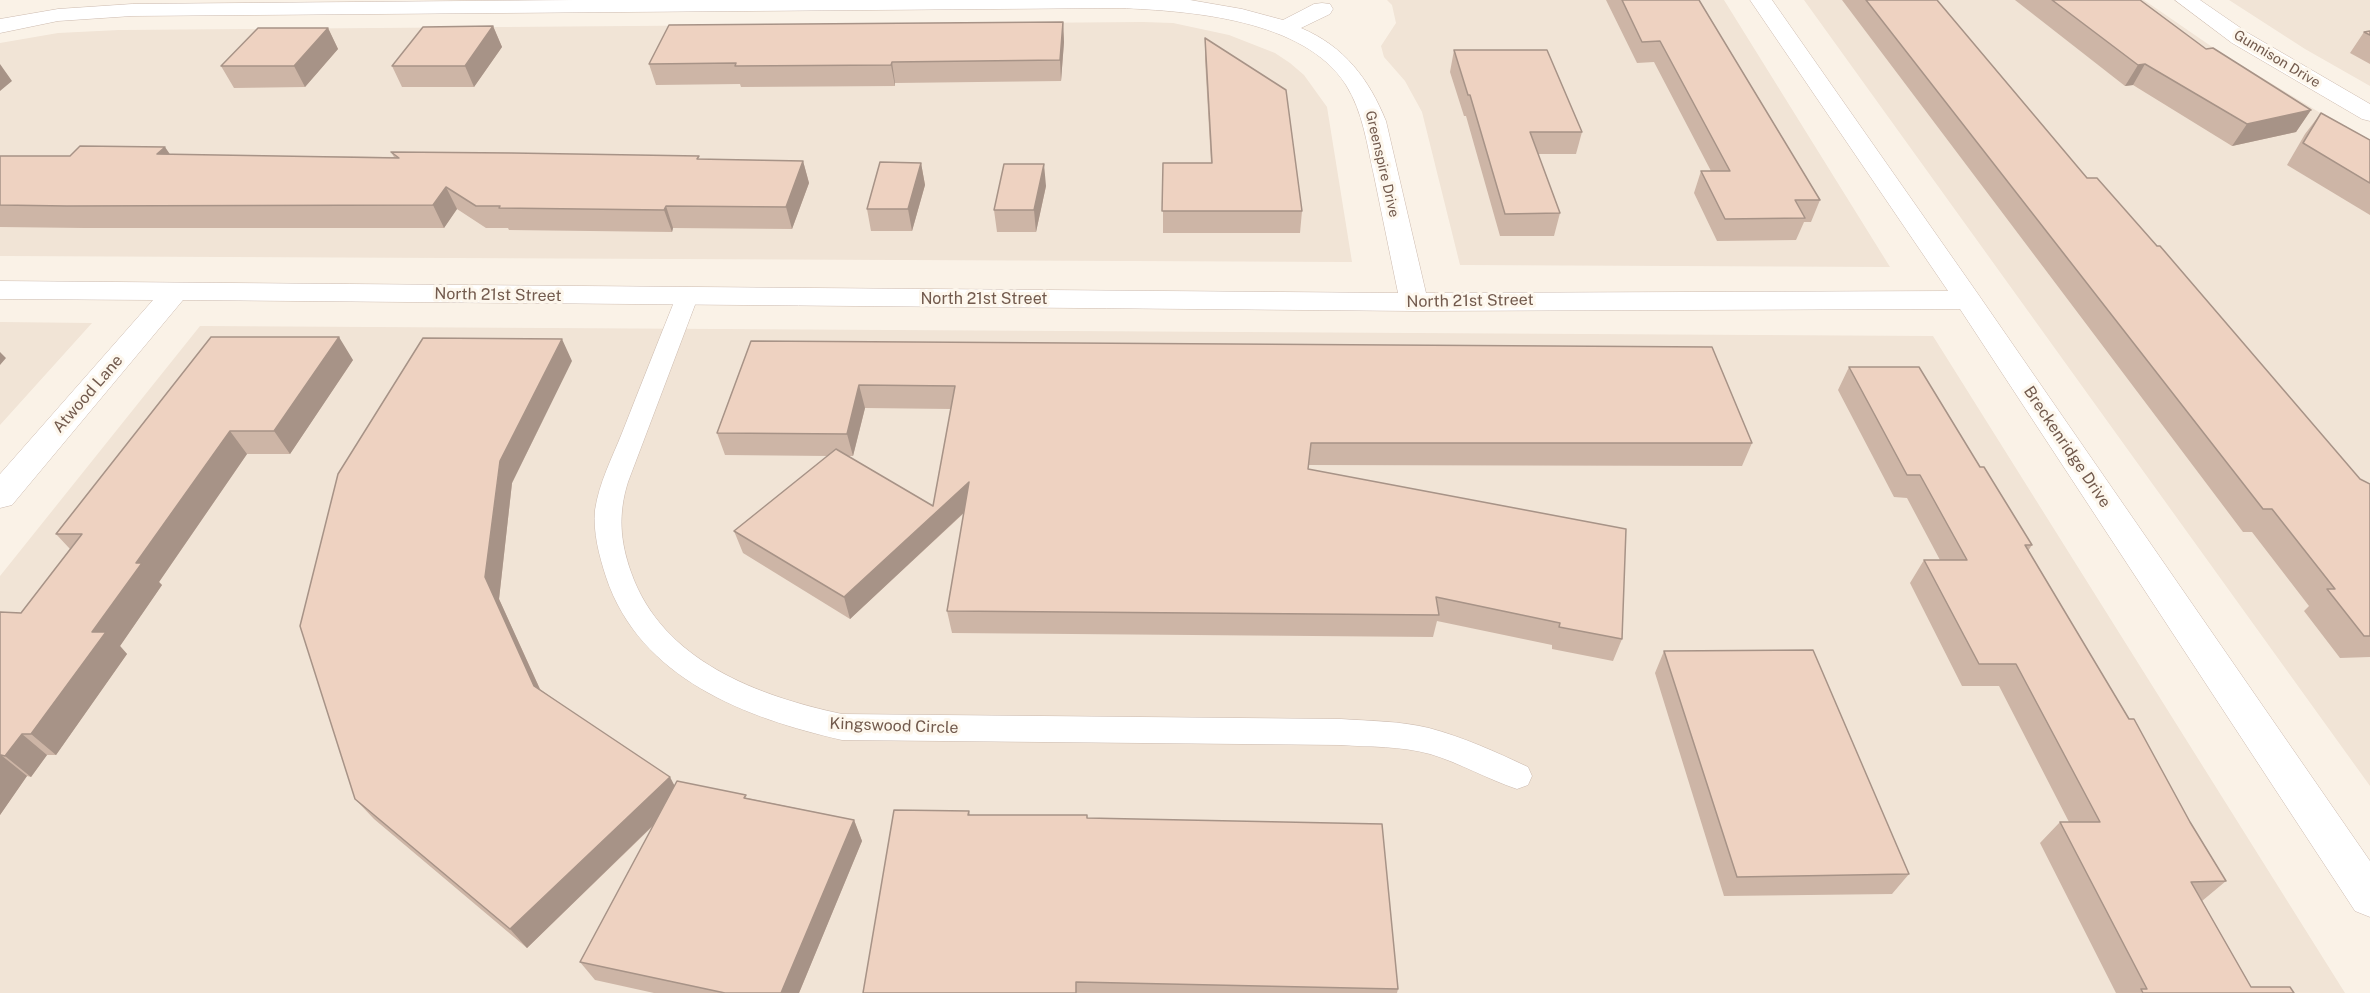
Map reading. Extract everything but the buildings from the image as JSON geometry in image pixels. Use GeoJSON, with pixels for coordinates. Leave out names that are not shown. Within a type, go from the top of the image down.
{"type":"FeatureCollection","features":[{"type":"Feature","properties":{"kind":"street","name":"Breckenridge Drive"},"geometry":{"type":"LineString","coordinates":[[1761,0],[1968,300],[2370,897]]}},
{"type":"Feature","properties":{"kind":"street","name":"Gunnison Drive"},"geometry":{"type":"LineString","coordinates":[[2186,0],[2267,54],[2370,114]]}},
{"type":"Feature","properties":{"kind":"street","name":"Greenspire Drive"},"geometry":{"type":"LineString","coordinates":[[0,26],[58,15],[132,10],[1120,2],[1178,4],[1219,10],[1283,29],[1314,45],[1347,71],[1364,93],[1374,121],[1414,302]]}},
{"type":"Feature","properties":{"kind":"street"},"geometry":{"type":"LineString","coordinates":[[1283,29],[1322,9]]}},
{"type":"Feature","properties":{"kind":"street","name":"North 21st Street"},"geometry":{"type":"LineString","coordinates":[[0,290],[1414,302],[1968,300]]}},
{"type":"Feature","properties":{"kind":"street","name":"Atwood Lane"},"geometry":{"type":"LineString","coordinates":[[0,496],[175,292]]}},
{"type":"Feature","properties":{"kind":"lane","name":"Kingswood Circle"},"geometry":{"type":"LineString","coordinates":[[687,297],[615,482],[607,506],[606,519],[614,566],[622,591],[632,608],[658,642],[674,656],[734,695],[795,717],[842,727],[1341,732],[1403,736],[1457,750],[1517,776]]}},
{"type":"Feature","properties":{"kind":"shaded area"},"geometry":{"type":"Polygon","coordinates":[[[1387,0],[1724,0],[1890,267],[1460,265],[1422,112],[1405,81],[1384,57],[1381,46],[1396,23],[1392,5],[1387,0]]]}},
{"type":"Feature","properties":{"kind":"shaded area"},"geometry":{"type":"Polygon","coordinates":[[[1804,0],[2144,0],[2218,51],[2370,143],[2370,786],[1804,0]]]}},
{"type":"Feature","properties":{"kind":"shaded area"},"geometry":{"type":"Polygon","coordinates":[[[2229,0],[2370,0],[2370,86],[2305,49],[2229,0]]]}},
{"type":"Feature","properties":{"kind":"shaded area"},"geometry":{"type":"Polygon","coordinates":[[[1173,23],[1229,35],[1275,53],[1304,75],[1327,107],[1352,262],[0,256],[0,43],[58,33],[119,30],[1173,23]]]}},
{"type":"Feature","properties":{"kind":"shaded area"},"geometry":{"type":"Polygon","coordinates":[[[0,322],[92,323],[0,425],[0,322]]]}},
{"type":"Feature","properties":{"kind":"shaded area"},"geometry":{"type":"Polygon","coordinates":[[[200,326],[1933,336],[2345,993],[0,993],[0,576],[200,326]]]}}]}
